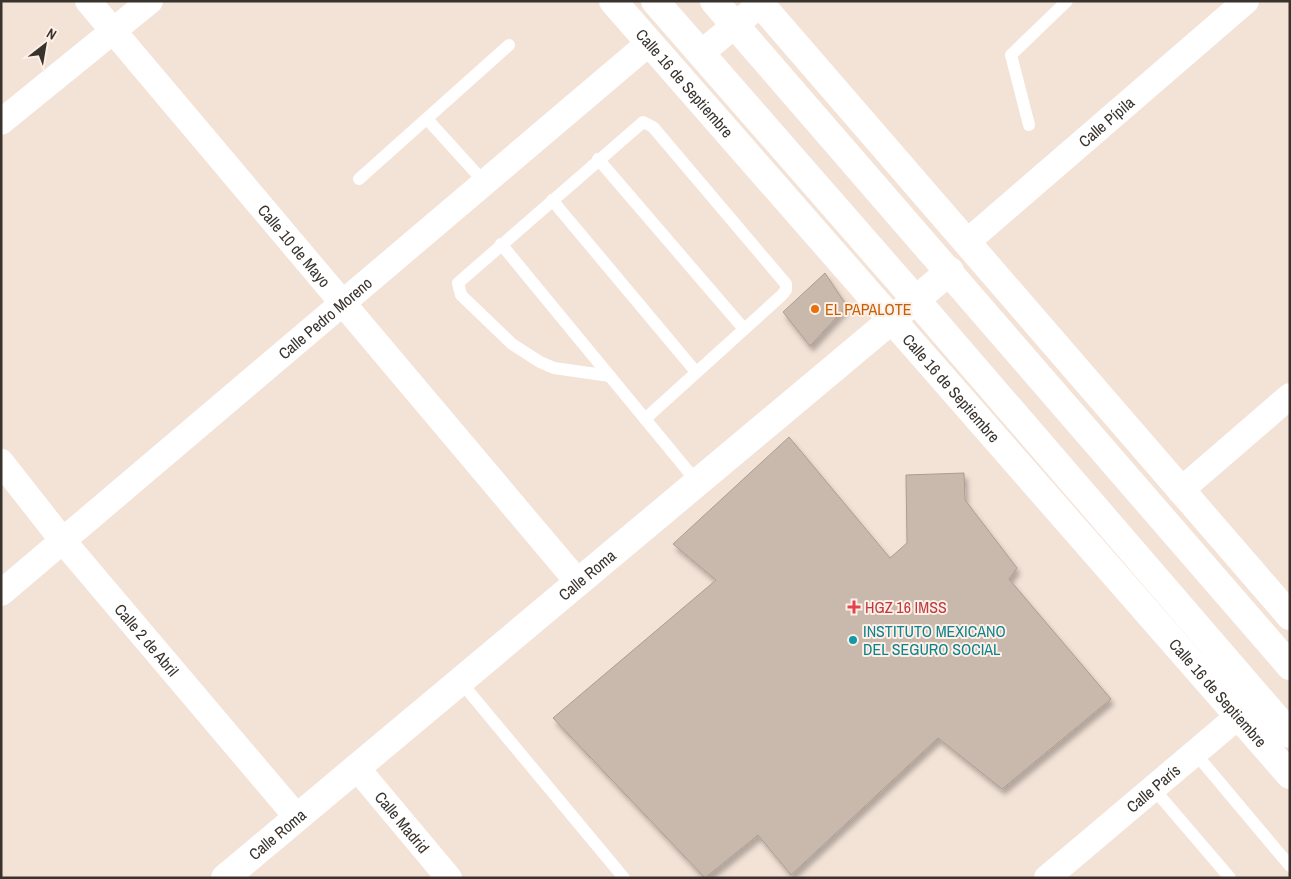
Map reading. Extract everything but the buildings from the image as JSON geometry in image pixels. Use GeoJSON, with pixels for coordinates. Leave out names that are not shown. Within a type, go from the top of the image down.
{"type":"FeatureCollection","features":[{"type":"Feature","properties":{"kind":"street","name":"Calle 10 de Mayo"},"geometry":{"type":"LineString","coordinates":[[88,1],[577,581]]}},
{"type":"Feature","properties":{"kind":"street"},"geometry":{"type":"LineString","coordinates":[[1,122],[150,1]]}},
{"type":"Feature","properties":{"kind":"street","name":"Calle 16 de Septiembre"},"geometry":{"type":"LineString","coordinates":[[613,1],[1290,775]]}},
{"type":"Feature","properties":{"kind":"street","name":"Calle 16 de Septiembre"},"geometry":{"type":"LineString","coordinates":[[655,1],[1290,734]]}},
{"type":"Feature","properties":{"kind":"street"},"geometry":{"type":"LineString","coordinates":[[714,1],[950,271],[1290,666]]}},
{"type":"Feature","properties":{"kind":"street","name":"Calle Pípila"},"geometry":{"type":"LineString","coordinates":[[967,242],[1246,1]]}},
{"type":"Feature","properties":{"kind":"street"},"geometry":{"type":"LineString","coordinates":[[700,54],[761,2],[1180,491],[1290,616]]}},
{"type":"Feature","properties":{"kind":"street","name":"Calle Pedro Moreno"},"geometry":{"type":"LineString","coordinates":[[1,593],[649,43]]}},
{"type":"Feature","properties":{"kind":"street","name":"Calle Roma"},"geometry":{"type":"LineString","coordinates":[[225,878],[296,816],[950,271]]}},
{"type":"Feature","properties":{"kind":"street"},"geometry":{"type":"LineString","coordinates":[[1180,491],[1290,396]]}},
{"type":"Feature","properties":{"kind":"street","name":"Calle 2 de Abril"},"geometry":{"type":"LineString","coordinates":[[1,462],[63,541],[296,816]]}},
{"type":"Feature","properties":{"kind":"street","name":"Calle París"},"geometry":{"type":"LineString","coordinates":[[1047,878],[1259,698]]}},
{"type":"Feature","properties":{"kind":"street","name":"Calle Madrid"},"geometry":{"type":"LineString","coordinates":[[356,767],[449,878]]}},
{"type":"Feature","properties":{"kind":"lane"},"geometry":{"type":"LineString","coordinates":[[1029,124],[1012,55],[1067,1]]}},
{"type":"Feature","properties":{"kind":"lane"},"geometry":{"type":"LineString","coordinates":[[359,179],[510,45]]}},
{"type":"Feature","properties":{"kind":"lane"},"geometry":{"type":"LineString","coordinates":[[427,118],[485,183]]}},
{"type":"Feature","properties":{"kind":"lane"},"geometry":{"type":"LineString","coordinates":[[610,376],[554,368],[540,362],[512,344],[461,295],[458,289],[461,279],[638,124],[643,122],[648,124],[776,270],[786,284],[786,290],[645,419]]}},
{"type":"Feature","properties":{"kind":"lane"},"geometry":{"type":"LineString","coordinates":[[598,159],[744,329]]}},
{"type":"Feature","properties":{"kind":"lane"},"geometry":{"type":"LineString","coordinates":[[552,200],[696,372]]}},
{"type":"Feature","properties":{"kind":"lane"},"geometry":{"type":"LineString","coordinates":[[501,244],[697,482]]}},
{"type":"Feature","properties":{"kind":"lane"},"geometry":{"type":"LineString","coordinates":[[460,680],[624,878]]}},
{"type":"Feature","properties":{"kind":"lane"},"geometry":{"type":"LineString","coordinates":[[1195,752],[1290,866]]}},
{"type":"Feature","properties":{"kind":"lane"},"geometry":{"type":"LineString","coordinates":[[1153,788],[1230,878]]}},
{"type":"Feature","properties":{"kind":"place","name":"EL PAPALOTE"},"geometry":{"type":"Point","coordinates":[815,309]}},
{"type":"Feature","properties":{"kind":"place","name":"HGZ 16 IMSS"},"geometry":{"type":"Point","coordinates":[854,607]}},
{"type":"Feature","properties":{"kind":"place","name":"INSTITUTO MEXICANO DEL SEGURO SOCIAL"},"geometry":{"type":"Point","coordinates":[853,640]}}]}
